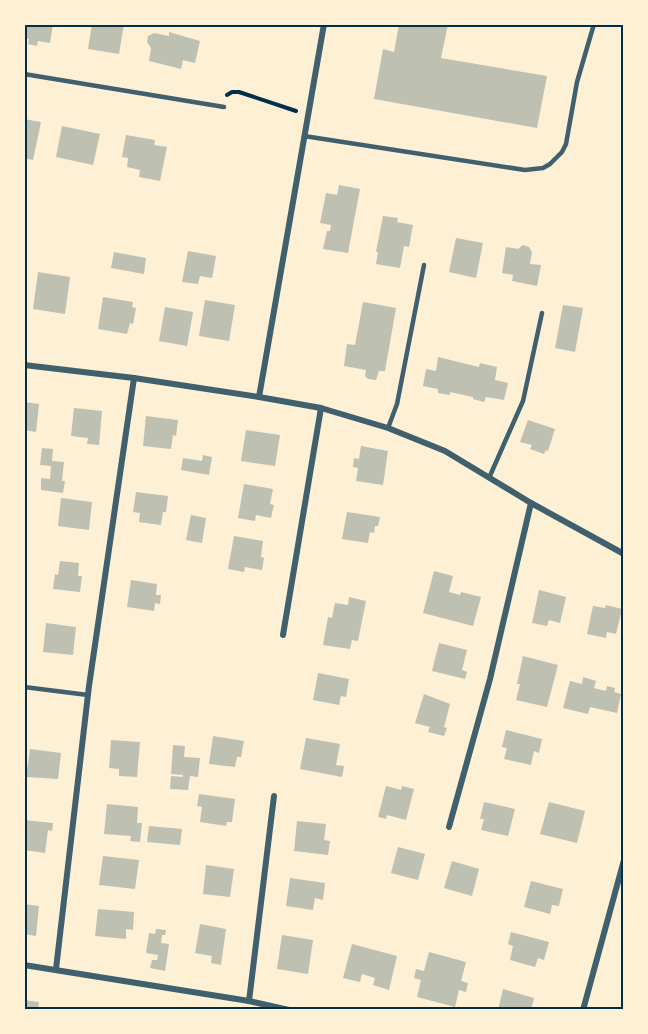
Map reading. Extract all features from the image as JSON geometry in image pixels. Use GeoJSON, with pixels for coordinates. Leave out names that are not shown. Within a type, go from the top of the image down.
{"type":"FeatureCollection","features":[{"type":"Feature","properties":{"kind":"street"},"geometry":{"type":"LineString","coordinates":[[259,397],[324,24]]}},
{"type":"Feature","properties":{"kind":"street"},"geometry":{"type":"LineString","coordinates":[[24,365],[134,378],[259,397],[321,408],[388,428],[445,451],[531,503],[624,554]]}},
{"type":"Feature","properties":{"kind":"street"},"geometry":{"type":"LineString","coordinates":[[56,969],[88,695],[134,378]]}},
{"type":"Feature","properties":{"kind":"street"},"geometry":{"type":"LineString","coordinates":[[283,636],[321,408]]}},
{"type":"Feature","properties":{"kind":"street"},"geometry":{"type":"LineString","coordinates":[[449,827],[490,679],[531,503]]}},
{"type":"Feature","properties":{"kind":"street"},"geometry":{"type":"LineString","coordinates":[[249,1002],[274,796]]}},
{"type":"Feature","properties":{"kind":"street"},"geometry":{"type":"LineString","coordinates":[[583,1010],[624,860]]}},
{"type":"Feature","properties":{"kind":"street"},"geometry":{"type":"LineString","coordinates":[[24,965],[289,1010]]}},
{"type":"Feature","properties":{"kind":"lane"},"geometry":{"type":"LineString","coordinates":[[304,136],[525,170],[543,168],[557,158],[566,144],[577,82],[594,24]]}},
{"type":"Feature","properties":{"kind":"lane"},"geometry":{"type":"LineString","coordinates":[[24,74],[224,107]]}},
{"type":"Feature","properties":{"kind":"lane"},"geometry":{"type":"LineString","coordinates":[[388,428],[397,404],[424,265]]}},
{"type":"Feature","properties":{"kind":"lane"},"geometry":{"type":"LineString","coordinates":[[489,478],[523,401],[542,313]]}},
{"type":"Feature","properties":{"kind":"lane"},"geometry":{"type":"LineString","coordinates":[[24,687],[88,695]]}},
{"type":"Feature","properties":{"kind":"path"},"geometry":{"type":"LineString","coordinates":[[224,107],[226,96],[232,92],[239,92],[308,115]]}},
{"type":"Feature","properties":{"kind":"building"},"geometry":{"type":"Polygon","coordinates":[[[25,24],[53,24],[50,43],[38,41],[37,46],[28,44],[29,39],[24,38],[25,24]]]}},
{"type":"Feature","properties":{"kind":"building"},"geometry":{"type":"Polygon","coordinates":[[[92,24],[124,24],[119,54],[88,49],[92,24]]]}},
{"type":"Feature","properties":{"kind":"building"},"geometry":{"type":"Polygon","coordinates":[[[399,24],[448,24],[441,58],[547,76],[537,128],[374,99],[383,49],[394,52],[399,24]]]}},
{"type":"Feature","properties":{"kind":"building"},"geometry":{"type":"Polygon","coordinates":[[[169,32],[200,41],[195,63],[183,60],[181,69],[149,61],[151,48],[147,42],[148,36],[154,33],[169,36],[169,32]]]}},
{"type":"Feature","properties":{"kind":"building"},"geometry":{"type":"Polygon","coordinates":[[[24,119],[41,122],[33,160],[24,158],[24,119]]]}},
{"type":"Feature","properties":{"kind":"building"},"geometry":{"type":"Polygon","coordinates":[[[62,126],[100,134],[93,165],[56,157],[62,126]]]}},
{"type":"Feature","properties":{"kind":"building"},"geometry":{"type":"Polygon","coordinates":[[[126,135],[155,140],[154,145],[167,147],[160,181],[139,177],[140,170],[127,167],[128,158],[122,157],[126,135]]]}},
{"type":"Feature","properties":{"kind":"building"},"geometry":{"type":"Polygon","coordinates":[[[339,185],[360,189],[348,253],[323,249],[327,231],[330,231],[331,225],[320,223],[326,193],[337,195],[339,185]]]}},
{"type":"Feature","properties":{"kind":"building"},"geometry":{"type":"Polygon","coordinates":[[[383,216],[398,218],[397,222],[413,225],[409,247],[404,246],[400,268],[376,264],[383,216]]]}},
{"type":"Feature","properties":{"kind":"building"},"geometry":{"type":"Polygon","coordinates":[[[456,238],[483,243],[476,278],[449,272],[456,238]]]}},
{"type":"Feature","properties":{"kind":"building"},"geometry":{"type":"Polygon","coordinates":[[[523,245],[529,247],[532,252],[530,264],[541,265],[537,286],[512,281],[513,275],[502,273],[506,247],[518,249],[523,245]]]}},
{"type":"Feature","properties":{"kind":"building"},"geometry":{"type":"Polygon","coordinates":[[[188,251],[216,256],[212,278],[200,276],[198,284],[182,282],[188,251]]]}},
{"type":"Feature","properties":{"kind":"building"},"geometry":{"type":"Polygon","coordinates":[[[114,252],[146,258],[144,274],[111,268],[114,252]]]}},
{"type":"Feature","properties":{"kind":"building"},"geometry":{"type":"Polygon","coordinates":[[[38,272],[70,277],[65,314],[33,309],[38,272]]]}},
{"type":"Feature","properties":{"kind":"building"},"geometry":{"type":"Polygon","coordinates":[[[103,297],[133,302],[132,307],[136,308],[133,324],[130,323],[127,334],[98,329],[103,297]]]}},
{"type":"Feature","properties":{"kind":"building"},"geometry":{"type":"Polygon","coordinates":[[[205,300],[235,305],[229,341],[199,336],[205,300]]]}},
{"type":"Feature","properties":{"kind":"building"},"geometry":{"type":"Polygon","coordinates":[[[363,302],[396,308],[385,371],[379,371],[376,380],[365,376],[366,370],[344,366],[347,344],[355,345],[363,302]]]}},
{"type":"Feature","properties":{"kind":"building"},"geometry":{"type":"Polygon","coordinates":[[[563,305],[583,308],[575,352],[555,348],[563,305]]]}},
{"type":"Feature","properties":{"kind":"building"},"geometry":{"type":"Polygon","coordinates":[[[165,307],[193,312],[187,346],[159,341],[165,307]]]}},
{"type":"Feature","properties":{"kind":"building"},"geometry":{"type":"Polygon","coordinates":[[[438,357],[479,367],[480,363],[497,367],[495,380],[508,383],[504,400],[486,397],[484,402],[450,392],[450,395],[438,393],[438,389],[423,386],[426,369],[436,371],[438,357]]]}},
{"type":"Feature","properties":{"kind":"building"},"geometry":{"type":"Polygon","coordinates":[[[24,402],[39,404],[36,432],[24,430],[24,402]]]}},
{"type":"Feature","properties":{"kind":"building"},"geometry":{"type":"Polygon","coordinates":[[[74,408],[102,411],[99,445],[87,444],[88,438],[71,436],[74,408]]]}},
{"type":"Feature","properties":{"kind":"building"},"geometry":{"type":"Polygon","coordinates":[[[146,416],[178,420],[176,436],[173,435],[171,449],[143,446],[146,416]]]}},
{"type":"Feature","properties":{"kind":"building"},"geometry":{"type":"Polygon","coordinates":[[[528,420],[555,429],[548,451],[546,450],[544,454],[530,449],[532,445],[520,442],[528,420]]]}},
{"type":"Feature","properties":{"kind":"building"},"geometry":{"type":"Polygon","coordinates":[[[246,430],[280,435],[275,466],[241,461],[246,430]]]}},
{"type":"Feature","properties":{"kind":"building"},"geometry":{"type":"Polygon","coordinates":[[[361,446],[388,451],[383,485],[356,481],[358,468],[353,467],[354,458],[359,459],[361,446]]]}},
{"type":"Feature","properties":{"kind":"building"},"geometry":{"type":"Polygon","coordinates":[[[42,448],[53,449],[52,461],[64,462],[63,493],[41,490],[41,478],[50,479],[51,466],[40,465],[42,448]]]}},
{"type":"Feature","properties":{"kind":"building"},"geometry":{"type":"Polygon","coordinates":[[[203,455],[212,457],[209,475],[181,470],[183,458],[202,461],[203,455]]]}},
{"type":"Feature","properties":{"kind":"building"},"geometry":{"type":"Polygon","coordinates":[[[244,484],[273,489],[270,504],[274,505],[271,518],[256,515],[255,521],[238,518],[244,484]]]}},
{"type":"Feature","properties":{"kind":"building"},"geometry":{"type":"Polygon","coordinates":[[[136,492],[168,496],[166,512],[163,512],[161,525],[139,522],[140,513],[133,512],[136,492]]]}},
{"type":"Feature","properties":{"kind":"building"},"geometry":{"type":"Polygon","coordinates":[[[61,498],[92,502],[89,530],[58,526],[61,498]]]}},
{"type":"Feature","properties":{"kind":"building"},"geometry":{"type":"Polygon","coordinates":[[[347,512],[380,517],[374,533],[370,532],[368,543],[342,539],[347,512]]]}},
{"type":"Feature","properties":{"kind":"building"},"geometry":{"type":"Polygon","coordinates":[[[191,515],[206,518],[202,543],[186,540],[191,515]]]}},
{"type":"Feature","properties":{"kind":"building"},"geometry":{"type":"Polygon","coordinates":[[[234,536],[263,541],[262,570],[245,567],[244,572],[228,569],[234,536]]]}},
{"type":"Feature","properties":{"kind":"building"},"geometry":{"type":"Polygon","coordinates":[[[60,561],[79,563],[78,576],[82,576],[80,592],[53,589],[60,561]]]}},
{"type":"Feature","properties":{"kind":"building"},"geometry":{"type":"Polygon","coordinates":[[[434,571],[453,576],[449,592],[460,595],[461,592],[481,597],[473,626],[423,613],[434,571]]]}},
{"type":"Feature","properties":{"kind":"building"},"geometry":{"type":"Polygon","coordinates":[[[131,580],[157,584],[156,595],[161,595],[160,604],[155,603],[154,611],[127,607],[131,580]]]}},
{"type":"Feature","properties":{"kind":"building"},"geometry":{"type":"Polygon","coordinates":[[[539,590],[566,597],[560,623],[549,620],[547,626],[532,623],[539,590]]]}},
{"type":"Feature","properties":{"kind":"building"},"geometry":{"type":"Polygon","coordinates":[[[349,597],[366,601],[358,641],[352,640],[350,649],[323,645],[328,617],[332,618],[335,603],[348,605],[349,597]]]}},
{"type":"Feature","properties":{"kind":"building"},"geometry":{"type":"Polygon","coordinates":[[[606,605],[622,609],[616,634],[607,632],[606,638],[587,634],[593,606],[605,608],[606,605]]]}},
{"type":"Feature","properties":{"kind":"building"},"geometry":{"type":"Polygon","coordinates":[[[46,623],[76,627],[73,655],[43,652],[46,623]]]}},
{"type":"Feature","properties":{"kind":"building"},"geometry":{"type":"Polygon","coordinates":[[[439,643],[467,650],[462,670],[467,672],[465,679],[432,671],[439,643]]]}},
{"type":"Feature","properties":{"kind":"building"},"geometry":{"type":"Polygon","coordinates":[[[523,656],[558,665],[547,707],[516,700],[523,656]]]}},
{"type":"Feature","properties":{"kind":"building"},"geometry":{"type":"Polygon","coordinates":[[[318,673],[349,679],[346,697],[341,696],[339,705],[313,700],[318,673]]]}},
{"type":"Feature","properties":{"kind":"building"},"geometry":{"type":"Polygon","coordinates":[[[583,677],[596,681],[594,688],[606,691],[607,686],[615,688],[614,692],[621,694],[617,713],[590,707],[588,714],[563,708],[570,681],[582,684],[583,677]]]}},
{"type":"Feature","properties":{"kind":"building"},"geometry":{"type":"Polygon","coordinates":[[[424,694],[450,704],[444,736],[428,732],[430,727],[415,723],[424,694]]]}},
{"type":"Feature","properties":{"kind":"building"},"geometry":{"type":"Polygon","coordinates":[[[506,730],[542,739],[539,753],[534,751],[531,765],[504,759],[507,748],[502,747],[506,730]]]}},
{"type":"Feature","properties":{"kind":"building"},"geometry":{"type":"Polygon","coordinates":[[[213,736],[244,741],[241,757],[237,757],[235,767],[209,764],[213,736]]]}},
{"type":"Feature","properties":{"kind":"building"},"geometry":{"type":"Polygon","coordinates":[[[306,738],[340,744],[336,765],[344,766],[342,777],[300,769],[306,738]]]}},
{"type":"Feature","properties":{"kind":"building"},"geometry":{"type":"Polygon","coordinates":[[[111,740],[140,742],[137,777],[119,776],[119,769],[109,768],[111,740]]]}},
{"type":"Feature","properties":{"kind":"building"},"geometry":{"type":"Polygon","coordinates":[[[173,745],[185,746],[184,757],[200,758],[198,777],[190,776],[188,790],[170,789],[171,776],[183,777],[183,775],[171,774],[173,745]]]}},
{"type":"Feature","properties":{"kind":"building"},"geometry":{"type":"Polygon","coordinates":[[[30,749],[61,753],[58,779],[26,777],[30,749]]]}},
{"type":"Feature","properties":{"kind":"building"},"geometry":{"type":"Polygon","coordinates":[[[386,786],[401,790],[402,786],[414,789],[406,820],[387,815],[386,819],[378,817],[386,786]]]}},
{"type":"Feature","properties":{"kind":"building"},"geometry":{"type":"Polygon","coordinates":[[[199,794],[235,799],[232,822],[227,822],[226,826],[200,822],[202,807],[197,806],[199,794]]]}},
{"type":"Feature","properties":{"kind":"building"},"geometry":{"type":"Polygon","coordinates":[[[484,802],[515,809],[508,836],[481,830],[484,819],[480,819],[484,802]]]}},
{"type":"Feature","properties":{"kind":"building"},"geometry":{"type":"Polygon","coordinates":[[[549,802],[585,811],[577,843],[540,834],[549,802]]]}},
{"type":"Feature","properties":{"kind":"building"},"geometry":{"type":"Polygon","coordinates":[[[107,804],[138,807],[137,823],[142,823],[140,842],[130,841],[131,836],[104,834],[107,804]]]}},
{"type":"Feature","properties":{"kind":"building"},"geometry":{"type":"Polygon","coordinates":[[[24,820],[53,823],[52,831],[48,830],[45,853],[24,850],[24,820]]]}},
{"type":"Feature","properties":{"kind":"building"},"geometry":{"type":"Polygon","coordinates":[[[297,821],[326,824],[324,840],[330,841],[328,855],[294,851],[297,821]]]}},
{"type":"Feature","properties":{"kind":"building"},"geometry":{"type":"Polygon","coordinates":[[[149,826],[182,829],[180,845],[147,842],[149,826]]]}},
{"type":"Feature","properties":{"kind":"building"},"geometry":{"type":"Polygon","coordinates":[[[398,847],[425,854],[418,880],[391,873],[398,847]]]}},
{"type":"Feature","properties":{"kind":"building"},"geometry":{"type":"Polygon","coordinates":[[[103,856],[139,860],[135,889],[99,885],[103,856]]]}},
{"type":"Feature","properties":{"kind":"building"},"geometry":{"type":"Polygon","coordinates":[[[452,861],[479,869],[472,896],[444,888],[452,861]]]}},
{"type":"Feature","properties":{"kind":"building"},"geometry":{"type":"Polygon","coordinates":[[[206,865],[234,869],[230,897],[203,894],[206,865]]]}},
{"type":"Feature","properties":{"kind":"building"},"geometry":{"type":"Polygon","coordinates":[[[290,878],[325,883],[323,900],[315,898],[313,910],[286,906],[290,878]]]}},
{"type":"Feature","properties":{"kind":"building"},"geometry":{"type":"Polygon","coordinates":[[[531,881],[563,889],[559,906],[552,905],[550,914],[524,907],[531,881]]]}},
{"type":"Feature","properties":{"kind":"building"},"geometry":{"type":"Polygon","coordinates":[[[24,904],[39,906],[36,936],[24,934],[24,904]]]}},
{"type":"Feature","properties":{"kind":"building"},"geometry":{"type":"Polygon","coordinates":[[[98,909],[134,912],[133,930],[126,929],[126,939],[95,936],[98,909]]]}},
{"type":"Feature","properties":{"kind":"building"},"geometry":{"type":"Polygon","coordinates":[[[200,924],[226,929],[221,965],[211,963],[212,956],[195,953],[200,924]]]}},
{"type":"Feature","properties":{"kind":"building"},"geometry":{"type":"Polygon","coordinates":[[[156,929],[166,930],[165,935],[162,935],[161,943],[169,944],[165,971],[150,968],[152,960],[157,960],[158,955],[146,953],[149,933],[155,934],[156,929]]]}},
{"type":"Feature","properties":{"kind":"building"},"geometry":{"type":"Polygon","coordinates":[[[511,932],[549,942],[544,960],[538,958],[535,967],[510,960],[513,946],[508,944],[511,932]]]}},
{"type":"Feature","properties":{"kind":"building"},"geometry":{"type":"Polygon","coordinates":[[[282,935],[313,940],[308,974],[277,969],[282,935]]]}},
{"type":"Feature","properties":{"kind":"building"},"geometry":{"type":"Polygon","coordinates":[[[352,944],[397,956],[389,990],[373,985],[375,978],[362,974],[360,982],[343,978],[352,944]]]}},
{"type":"Feature","properties":{"kind":"building"},"geometry":{"type":"Polygon","coordinates":[[[429,952],[466,962],[461,981],[468,983],[466,992],[459,990],[455,1007],[417,997],[421,980],[414,978],[416,969],[424,971],[429,952]]]}},
{"type":"Feature","properties":{"kind":"building"},"geometry":{"type":"Polygon","coordinates":[[[503,989],[534,998],[531,1010],[498,1010],[503,989]]]}},
{"type":"Feature","properties":{"kind":"building"},"geometry":{"type":"Polygon","coordinates":[[[24,1000],[39,1002],[38,1010],[24,1010],[24,1000]]]}}]}
